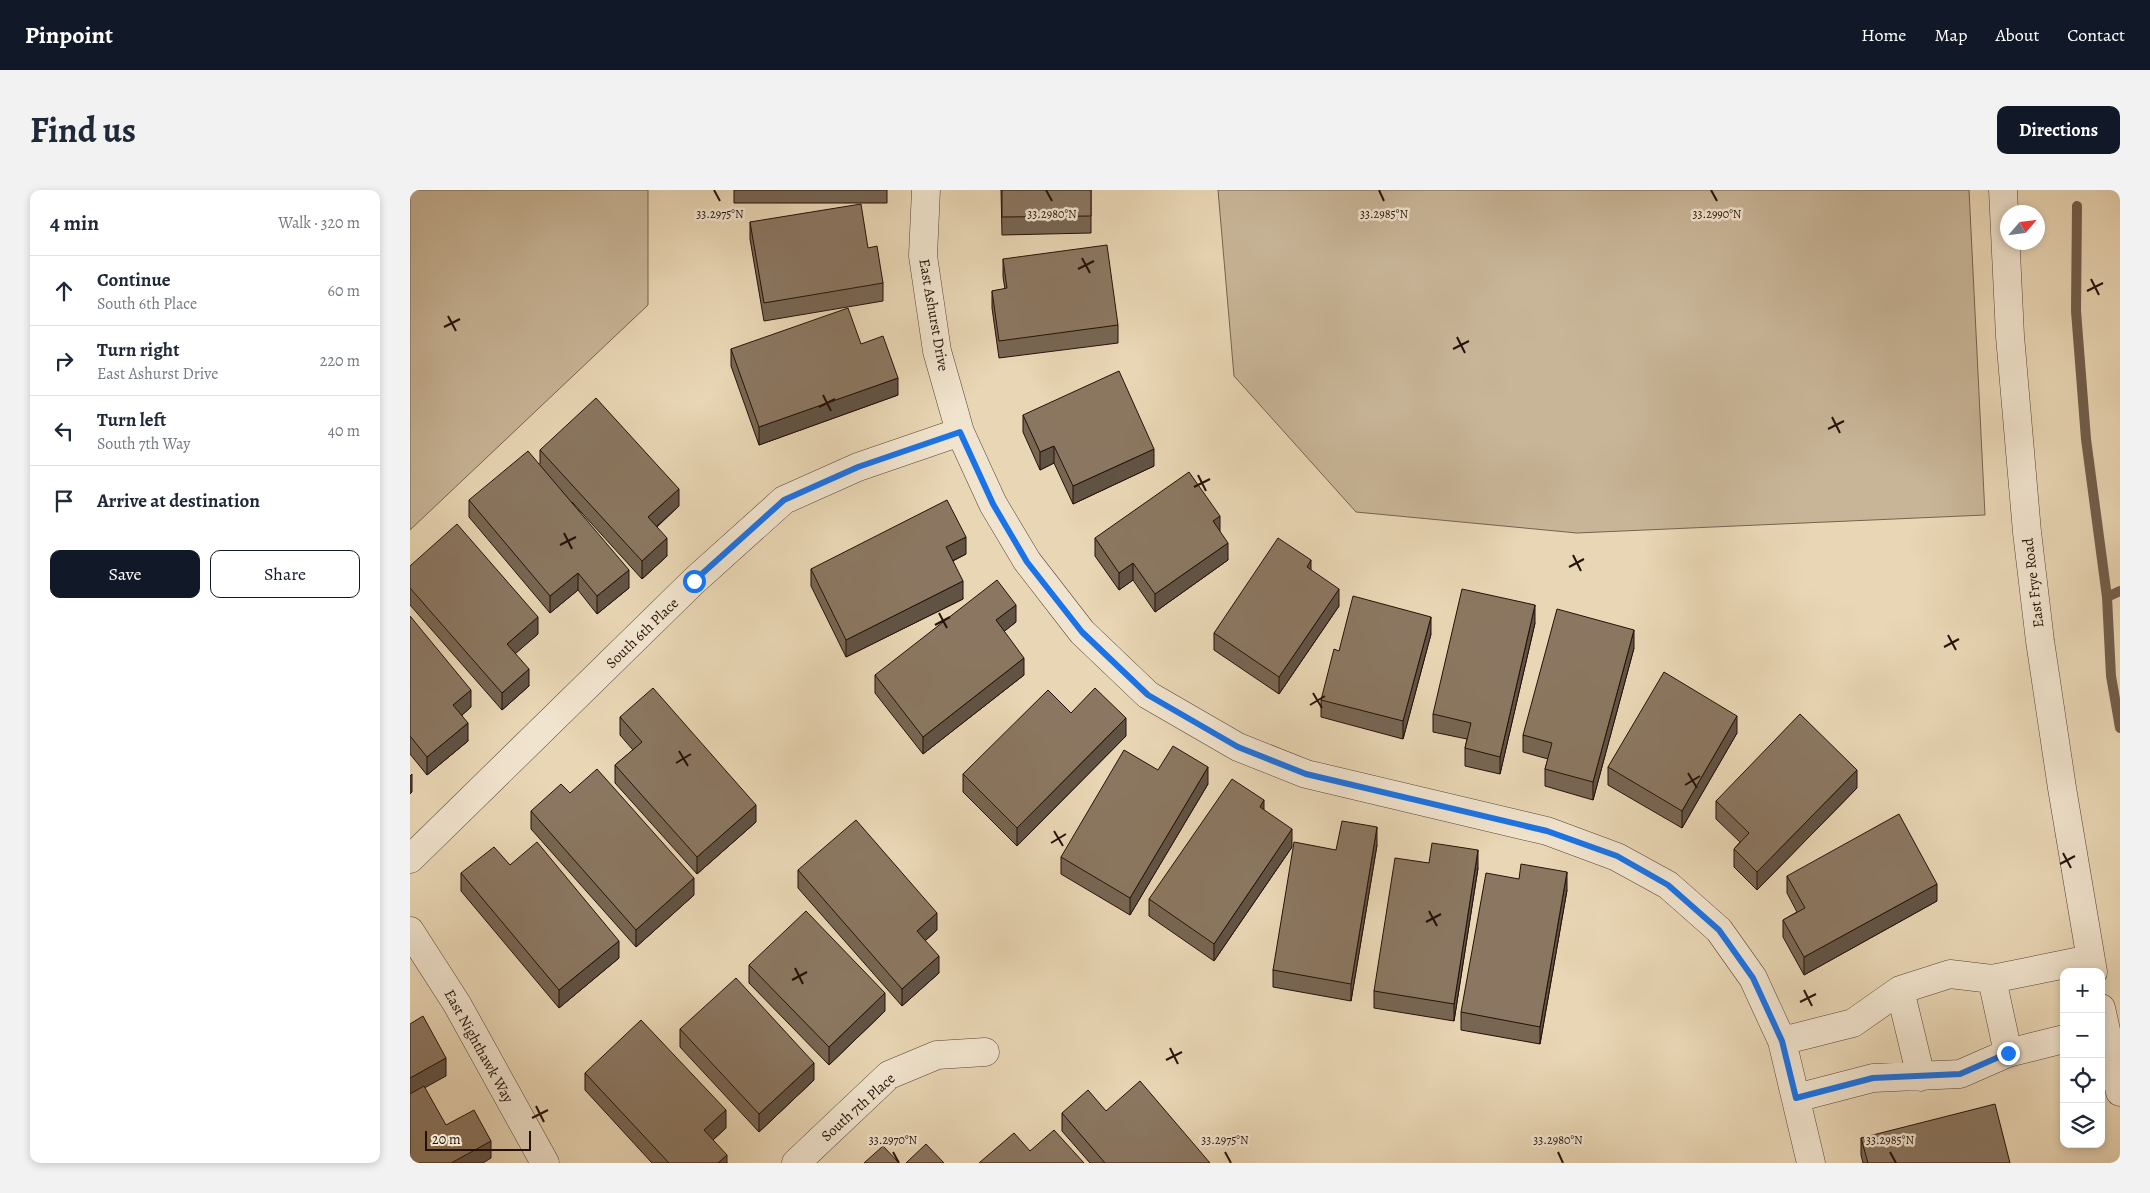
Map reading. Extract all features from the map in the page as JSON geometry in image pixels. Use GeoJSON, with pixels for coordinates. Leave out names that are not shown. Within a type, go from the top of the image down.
{"type":"FeatureCollection","features":[{"type":"Feature","properties":{"kind":"street","name":"East Ashurst Drive"},"geometry":{"type":"LineString","coordinates":[[926,190],[924,256],[937,351],[960,432],[993,504],[1027,562],[1082,632],[1148,695],[1238,747],[1306,774],[1547,831],[1617,856],[1668,885],[1719,930],[1753,978],[1782,1041],[1811,1163]]}},
{"type":"Feature","properties":{"kind":"street","name":"East Frye Road"},"geometry":{"type":"LineString","coordinates":[[2003,190],[2010,336],[2028,542],[2061,778],[2092,965]]}},
{"type":"Feature","properties":{"kind":"street","name":"South 6th Place"},"geometry":{"type":"LineString","coordinates":[[410,859],[694,581],[784,500],[858,467],[960,432]]}},
{"type":"Feature","properties":{"kind":"street","name":"East Nighthawk Way"},"geometry":{"type":"LineString","coordinates":[[410,931],[457,1004],[545,1163]]}},
{"type":"Feature","properties":{"kind":"street"},"geometry":{"type":"LineString","coordinates":[[1782,1041],[1853,1023],[1900,990],[1950,974],[1992,979],[2092,965]]}},
{"type":"Feature","properties":{"kind":"street"},"geometry":{"type":"LineString","coordinates":[[1992,979],[2008,1053]]}},
{"type":"Feature","properties":{"kind":"street"},"geometry":{"type":"LineString","coordinates":[[1900,990],[1920,1077]]}},
{"type":"Feature","properties":{"kind":"street"},"geometry":{"type":"LineString","coordinates":[[2105,1030],[2120,1092]]}},
{"type":"Feature","properties":{"kind":"street"},"geometry":{"type":"LineString","coordinates":[[1796,1098],[1873,1078],[1960,1074],[2008,1053],[2060,1041]]}},
{"type":"Feature","properties":{"kind":"street","name":"South 7th Place"},"geometry":{"type":"LineString","coordinates":[[796,1163],[889,1074],[937,1055],[985,1052]]}},
{"type":"Feature","properties":{"kind":"shaded area"},"geometry":{"type":"Polygon","coordinates":[[[410,190],[648,190],[648,305],[410,530],[410,190]]]}},
{"type":"Feature","properties":{"kind":"shaded area"},"geometry":{"type":"Polygon","coordinates":[[[1218,190],[1969,190],[1985,515],[1577,533],[1356,512],[1234,376],[1218,190]]]}},
{"type":"Feature","properties":{"kind":"building"},"geometry":{"type":"Polygon","coordinates":[[[1002,190],[1091,190],[1091,216],[1002,217],[1002,190]]]}},
{"type":"Feature","properties":{"kind":"building"},"geometry":{"type":"Polygon","coordinates":[[[861,204],[868,248],[877,246],[883,283],[764,303],[750,222],[861,204]]]}},
{"type":"Feature","properties":{"kind":"building"},"geometry":{"type":"Polygon","coordinates":[[[1107,245],[1118,325],[999,341],[992,291],[1007,288],[1003,259],[1107,245]]]}},
{"type":"Feature","properties":{"kind":"building"},"geometry":{"type":"Polygon","coordinates":[[[848,308],[861,344],[883,336],[898,378],[759,427],[731,349],[848,308]]]}},
{"type":"Feature","properties":{"kind":"building"},"geometry":{"type":"Polygon","coordinates":[[[1119,371],[1154,449],[1073,486],[1054,446],[1040,452],[1023,415],[1119,371]]]}},
{"type":"Feature","properties":{"kind":"building"},"geometry":{"type":"Polygon","coordinates":[[[596,398],[679,489],[648,517],[667,538],[642,561],[540,450],[596,398]]]}},
{"type":"Feature","properties":{"kind":"building"},"geometry":{"type":"Polygon","coordinates":[[[528,451],[629,570],[597,596],[578,573],[550,596],[469,500],[528,451]]]}},
{"type":"Feature","properties":{"kind":"building"},"geometry":{"type":"Polygon","coordinates":[[[1189,472],[1220,516],[1213,521],[1228,543],[1155,594],[1133,563],[1119,573],[1095,538],[1189,472]]]}},
{"type":"Feature","properties":{"kind":"building"},"geometry":{"type":"Polygon","coordinates":[[[947,500],[966,537],[946,547],[963,581],[846,640],[811,569],[947,500]]]}},
{"type":"Feature","properties":{"kind":"building"},"geometry":{"type":"Polygon","coordinates":[[[457,524],[538,617],[507,644],[529,669],[502,693],[410,588],[410,566],[457,524]]]}},
{"type":"Feature","properties":{"kind":"building"},"geometry":{"type":"Polygon","coordinates":[[[1278,538],[1311,560],[1307,567],[1339,589],[1279,677],[1214,633],[1278,538]]]}},
{"type":"Feature","properties":{"kind":"building"},"geometry":{"type":"Polygon","coordinates":[[[997,580],[1016,605],[996,620],[1024,658],[923,737],[875,675],[997,580]]]}},
{"type":"Feature","properties":{"kind":"building"},"geometry":{"type":"Polygon","coordinates":[[[1462,589],[1535,605],[1500,757],[1465,748],[1471,723],[1433,714],[1462,589]]]}},
{"type":"Feature","properties":{"kind":"building"},"geometry":{"type":"Polygon","coordinates":[[[1353,596],[1431,617],[1403,721],[1321,700],[1334,649],[1339,651],[1353,596]]]}},
{"type":"Feature","properties":{"kind":"building"},"geometry":{"type":"Polygon","coordinates":[[[1557,609],[1634,630],[1593,782],[1545,769],[1552,743],[1523,735],[1557,609]]]}},
{"type":"Feature","properties":{"kind":"building"},"geometry":{"type":"Polygon","coordinates":[[[410,616],[471,690],[453,705],[468,723],[427,757],[410,736],[410,616]]]}},
{"type":"Feature","properties":{"kind":"building"},"geometry":{"type":"Polygon","coordinates":[[[1664,672],[1737,716],[1682,811],[1608,767],[1664,672]]]}},
{"type":"Feature","properties":{"kind":"building"},"geometry":{"type":"Polygon","coordinates":[[[653,688],[756,805],[697,857],[615,765],[642,742],[620,717],[653,688]]]}},
{"type":"Feature","properties":{"kind":"building"},"geometry":{"type":"Polygon","coordinates":[[[1095,688],[1126,718],[1017,828],[963,774],[1048,690],[1071,713],[1095,688]]]}},
{"type":"Feature","properties":{"kind":"building"},"geometry":{"type":"Polygon","coordinates":[[[1800,714],[1857,770],[1757,872],[1734,849],[1749,833],[1716,801],[1800,714]]]}},
{"type":"Feature","properties":{"kind":"building"},"geometry":{"type":"Polygon","coordinates":[[[1173,746],[1208,767],[1130,898],[1061,857],[1124,750],[1158,770],[1173,746]]]}},
{"type":"Feature","properties":{"kind":"building"},"geometry":{"type":"Polygon","coordinates":[[[597,769],[694,878],[636,930],[531,811],[561,784],[570,793],[597,769]]]}},
{"type":"Feature","properties":{"kind":"building"},"geometry":{"type":"Polygon","coordinates":[[[1232,779],[1264,800],[1260,807],[1292,829],[1214,944],[1149,899],[1232,779]]]}},
{"type":"Feature","properties":{"kind":"building"},"geometry":{"type":"Polygon","coordinates":[[[1899,814],[1937,884],[1804,957],[1783,920],[1805,908],[1787,876],[1899,814]]]}},
{"type":"Feature","properties":{"kind":"building"},"geometry":{"type":"Polygon","coordinates":[[[856,820],[937,913],[917,931],[939,956],[902,989],[798,870],[856,820]]]}},
{"type":"Feature","properties":{"kind":"building"},"geometry":{"type":"Polygon","coordinates":[[[1342,821],[1377,827],[1351,984],[1273,970],[1294,842],[1336,850],[1342,821]]]}},
{"type":"Feature","properties":{"kind":"building"},"geometry":{"type":"Polygon","coordinates":[[[537,842],[619,941],[559,990],[461,873],[494,847],[510,865],[537,842]]]}},
{"type":"Feature","properties":{"kind":"building"},"geometry":{"type":"Polygon","coordinates":[[[1432,843],[1478,850],[1454,1004],[1374,991],[1395,858],[1429,863],[1432,843]]]}},
{"type":"Feature","properties":{"kind":"building"},"geometry":{"type":"Polygon","coordinates":[[[1521,864],[1567,872],[1540,1027],[1461,1012],[1486,873],[1519,879],[1521,864]]]}},
{"type":"Feature","properties":{"kind":"building"},"geometry":{"type":"Polygon","coordinates":[[[806,911],[885,993],[829,1047],[749,965],[806,911]]]}},
{"type":"Feature","properties":{"kind":"building"},"geometry":{"type":"Polygon","coordinates":[[[736,978],[814,1063],[759,1114],[680,1029],[736,978]]]}},
{"type":"Feature","properties":{"kind":"building"},"geometry":{"type":"Polygon","coordinates":[[[423,1016],[446,1058],[410,1078],[410,1024],[423,1016]]]}},
{"type":"Feature","properties":{"kind":"building"},"geometry":{"type":"Polygon","coordinates":[[[641,1020],[726,1110],[704,1130],[727,1155],[718,1163],[669,1163],[585,1073],[641,1020]]]}},
{"type":"Feature","properties":{"kind":"building"},"geometry":{"type":"Polygon","coordinates":[[[1140,1081],[1210,1163],[1105,1163],[1062,1113],[1088,1090],[1106,1111],[1140,1081]]]}},
{"type":"Feature","properties":{"kind":"building"},"geometry":{"type":"Polygon","coordinates":[[[424,1086],[446,1125],[474,1110],[491,1141],[451,1163],[410,1163],[410,1094],[424,1086]]]}},
{"type":"Feature","properties":{"kind":"building"},"geometry":{"type":"Polygon","coordinates":[[[1995,1104],[2010,1163],[1868,1163],[1861,1138],[1995,1104]]]}},
{"type":"Feature","properties":{"kind":"building"},"geometry":{"type":"Polygon","coordinates":[[[1054,1130],[1084,1163],[979,1163],[1014,1133],[1030,1151],[1054,1130]]]}},
{"type":"Feature","properties":{"kind":"building"},"geometry":{"type":"Polygon","coordinates":[[[926,1144],[944,1163],[906,1163],[926,1144]]]}},
{"type":"Feature","properties":{"kind":"building"},"geometry":{"type":"Polygon","coordinates":[[[883,1146],[899,1163],[864,1163],[883,1146]]]}},
{"type":"Feature","properties":{"kind":"waterway"},"geometry":{"type":"LineString","coordinates":[[2077,206],[2076,311],[2086,439],[2107,597],[2111,676],[2120,728]]}},
{"type":"Feature","properties":{"kind":"waterway"},"geometry":{"type":"LineString","coordinates":[[2107,597],[2120,591]]}},
{"type":"Feature","properties":{"kind":"route"},"geometry":{"type":"LineString","coordinates":[[694,581],[784,500],[858,467],[960,432],[993,504],[1027,562],[1082,632],[1148,695],[1238,747],[1306,774],[1547,831],[1617,856],[1668,885],[1719,930],[1753,978],[1782,1041],[1796,1098],[1873,1078],[1960,1074],[2008,1053]]}}]}
